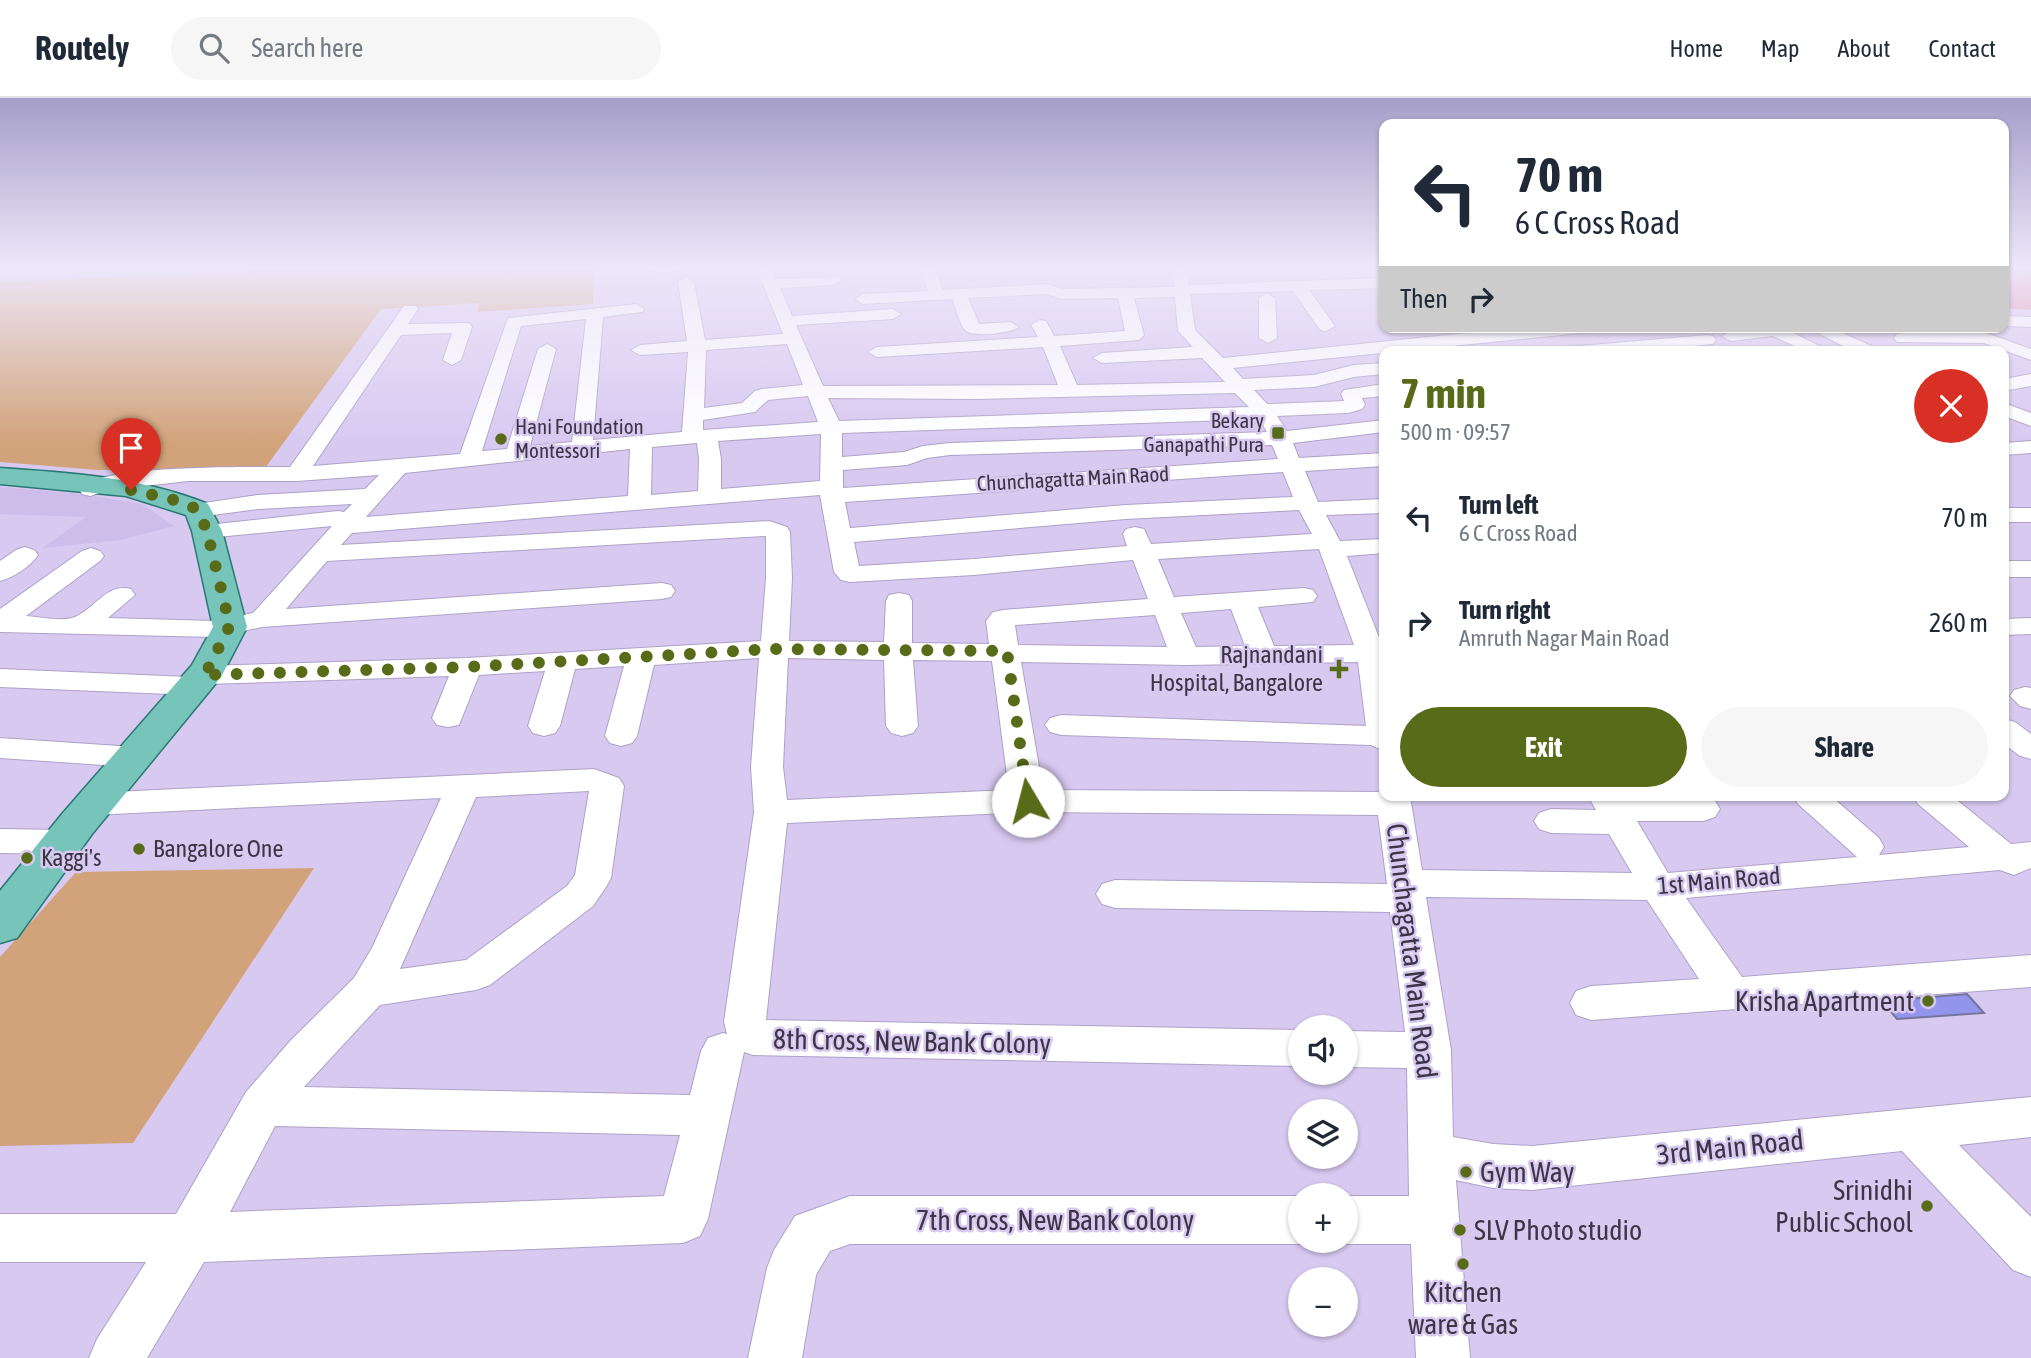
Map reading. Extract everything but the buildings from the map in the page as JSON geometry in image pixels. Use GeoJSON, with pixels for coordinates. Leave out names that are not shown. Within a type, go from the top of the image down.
{"type":"FeatureCollection","features":[{"type":"Feature","properties":{"kind":"main road"},"geometry":{"type":"LineString","coordinates":[[0,479],[98,487],[183,502],[206,530],[223,630],[216,656],[199,681],[93,804],[3,917]]}},
{"type":"Feature","properties":{"kind":"main road"},"geometry":{"type":"LineString","coordinates":[[98,487],[150,500],[184,521],[204,567],[223,630]]}},
{"type":"Feature","properties":{"kind":"street"},"geometry":{"type":"LineString","coordinates":[[297,474],[398,326]]}},
{"type":"Feature","properties":{"kind":"street"},"geometry":{"type":"LineString","coordinates":[[395,330],[454,326],[464,328],[452,360]]}},
{"type":"Feature","properties":{"kind":"street"},"geometry":{"type":"LineString","coordinates":[[469,458],[514,326]]}},
{"type":"Feature","properties":{"kind":"street"},"geometry":{"type":"LineString","coordinates":[[582,447],[595,326]]}},
{"type":"Feature","properties":{"kind":"street"},"geometry":{"type":"LineString","coordinates":[[636,326],[636,330]]}},
{"type":"Feature","properties":{"kind":"street"},"geometry":{"type":"LineString","coordinates":[[691,326],[696,353],[697,429],[710,458],[709,495]]}},
{"type":"Feature","properties":{"kind":"street"},"geometry":{"type":"LineString","coordinates":[[789,326],[831,427],[831,482],[847,572],[850,574],[974,567],[1141,552],[1329,545],[1379,546]]}},
{"type":"Feature","properties":{"kind":"street"},"geometry":{"type":"LineString","coordinates":[[657,363],[804,326]]}},
{"type":"Feature","properties":{"kind":"street"},"geometry":{"type":"LineString","coordinates":[[868,326],[879,359],[1047,329]]}},
{"type":"Feature","properties":{"kind":"street"},"geometry":{"type":"LineString","coordinates":[[972,326],[973,330]]}},
{"type":"Feature","properties":{"kind":"street"},"geometry":{"type":"LineString","coordinates":[[906,334],[1047,329],[1135,335],[1133,326]]}},
{"type":"Feature","properties":{"kind":"street"},"geometry":{"type":"LineString","coordinates":[[1186,326],[1187,331],[1264,412],[1279,438],[1308,506],[1372,618],[1370,653],[1379,706]]}},
{"type":"Feature","properties":{"kind":"street"},"geometry":{"type":"LineString","coordinates":[[1262,326],[1260,339],[1286,342],[1376,330]]}},
{"type":"Feature","properties":{"kind":"street"},"geometry":{"type":"LineString","coordinates":[[1047,329],[1065,360],[1069,391]]}},
{"type":"Feature","properties":{"kind":"street"},"geometry":{"type":"LineString","coordinates":[[1385,346],[1479,333]]}},
{"type":"Feature","properties":{"kind":"street"},"geometry":{"type":"LineString","coordinates":[[1731,337],[1751,333]]}},
{"type":"Feature","properties":{"kind":"street"},"geometry":{"type":"LineString","coordinates":[[1780,333],[1809,346]]}},
{"type":"Feature","properties":{"kind":"street"},"geometry":{"type":"LineString","coordinates":[[1827,333],[1857,346]]}},
{"type":"Feature","properties":{"kind":"street"},"geometry":{"type":"LineString","coordinates":[[1936,344],[1986,338],[2007,346]]}},
{"type":"Feature","properties":{"kind":"street"},"geometry":{"type":"LineString","coordinates":[[1645,346],[1707,340]]}},
{"type":"Feature","properties":{"kind":"street"},"geometry":{"type":"LineString","coordinates":[[1169,370],[1212,357],[1225,342]]}},
{"type":"Feature","properties":{"kind":"street"},"geometry":{"type":"LineString","coordinates":[[1065,360],[1334,354],[1379,347]]}},
{"type":"Feature","properties":{"kind":"street"},"geometry":{"type":"LineString","coordinates":[[2009,347],[2031,355]]}},
{"type":"Feature","properties":{"kind":"street"},"geometry":{"type":"LineString","coordinates":[[517,453],[547,349]]}},
{"type":"Feature","properties":{"kind":"street"},"geometry":{"type":"LineString","coordinates":[[640,350],[696,353]]}},
{"type":"Feature","properties":{"kind":"street"},"geometry":{"type":"LineString","coordinates":[[2009,364],[2031,373]]}},
{"type":"Feature","properties":{"kind":"street"},"geometry":{"type":"LineString","coordinates":[[697,429],[752,406],[762,395],[816,390],[904,384],[1069,391],[1240,386],[1314,382],[1354,371],[1379,368]]}},
{"type":"Feature","properties":{"kind":"street"},"geometry":{"type":"LineString","coordinates":[[493,384],[590,376]]}},
{"type":"Feature","properties":{"kind":"street"},"geometry":{"type":"LineString","coordinates":[[98,487],[188,474],[297,474],[398,467],[641,441],[697,429],[1264,412],[1352,406],[1355,405],[1351,394],[1379,391]]}},
{"type":"Feature","properties":{"kind":"street"},"geometry":{"type":"LineString","coordinates":[[2009,411],[2031,420]]}},
{"type":"Feature","properties":{"kind":"street"},"geometry":{"type":"LineString","coordinates":[[340,534],[831,482],[923,452],[950,449],[1279,438],[1379,427]]}},
{"type":"Feature","properties":{"kind":"street"},"geometry":{"type":"LineString","coordinates":[[639,502],[641,441]]}},
{"type":"Feature","properties":{"kind":"street","name":"Chunchagatta Main Raod"},"geometry":{"type":"LineString","coordinates":[[831,482],[940,488],[1379,459]]}},
{"type":"Feature","properties":{"kind":"street"},"geometry":{"type":"LineString","coordinates":[[262,620],[398,467]]}},
{"type":"Feature","properties":{"kind":"street"},"geometry":{"type":"LineString","coordinates":[[1111,478],[1185,656]]}},
{"type":"Feature","properties":{"kind":"street"},"geometry":{"type":"LineString","coordinates":[[940,488],[974,567]]}},
{"type":"Feature","properties":{"kind":"street"},"geometry":{"type":"LineString","coordinates":[[206,530],[258,502],[374,496]]}},
{"type":"Feature","properties":{"kind":"street"},"geometry":{"type":"LineString","coordinates":[[841,536],[955,524],[1126,512],[1379,506]]}},
{"type":"Feature","properties":{"kind":"street"},"geometry":{"type":"LineString","coordinates":[[2009,514],[2031,515]]}},
{"type":"Feature","properties":{"kind":"street"},"geometry":{"type":"LineString","coordinates":[[206,530],[340,534],[769,528],[779,534],[768,767],[771,812],[1028,801],[1379,800]]}},
{"type":"Feature","properties":{"kind":"street"},"geometry":{"type":"LineString","coordinates":[[0,573],[25,555]]}},
{"type":"Feature","properties":{"kind":"street"},"geometry":{"type":"LineString","coordinates":[[0,623],[91,556]]}},
{"type":"Feature","properties":{"kind":"street"},"geometry":{"type":"LineString","coordinates":[[2009,569],[2031,569]]}},
{"type":"Feature","properties":{"kind":"street"},"geometry":{"type":"LineString","coordinates":[[0,623],[223,630],[262,620],[662,591]]}},
{"type":"Feature","properties":{"kind":"street"},"geometry":{"type":"LineString","coordinates":[[81,625],[122,595]]}},
{"type":"Feature","properties":{"kind":"street"},"geometry":{"type":"LineString","coordinates":[[1028,801],[1007,651],[1000,621],[1003,618],[1163,604],[1304,596]]}},
{"type":"Feature","properties":{"kind":"street"},"geometry":{"type":"LineString","coordinates":[[1241,600],[1263,655]]}},
{"type":"Feature","properties":{"kind":"street"},"geometry":{"type":"LineString","coordinates":[[899,601],[898,651],[902,726]]}},
{"type":"Feature","properties":{"kind":"street"},"geometry":{"type":"LineString","coordinates":[[2009,627],[2031,626]]}},
{"type":"Feature","properties":{"kind":"street"},"geometry":{"type":"LineString","coordinates":[[0,678],[199,681],[773,649],[1185,656],[1370,653]]}},
{"type":"Feature","properties":{"kind":"street"},"geometry":{"type":"LineString","coordinates":[[621,736],[641,657]]}},
{"type":"Feature","properties":{"kind":"street"},"geometry":{"type":"LineString","coordinates":[[544,726],[562,662]]}},
{"type":"Feature","properties":{"kind":"street"},"geometry":{"type":"LineString","coordinates":[[448,718],[467,667]]}},
{"type":"Feature","properties":{"kind":"street"},"geometry":{"type":"LineString","coordinates":[[1060,725],[1379,729]]}},
{"type":"Feature","properties":{"kind":"street"},"geometry":{"type":"LineString","coordinates":[[2009,733],[2031,749]]}},
{"type":"Feature","properties":{"kind":"street"},"geometry":{"type":"LineString","coordinates":[[0,748],[134,757]]}},
{"type":"Feature","properties":{"kind":"street"},"geometry":{"type":"LineString","coordinates":[[93,804],[464,786],[602,782],[607,786],[591,884],[580,896],[476,974],[368,990]]}},
{"type":"Feature","properties":{"kind":"street"},"geometry":{"type":"LineString","coordinates":[[116,1358],[190,1238],[262,1106],[306,1053],[368,990],[389,953],[464,786]]}},
{"type":"Feature","properties":{"kind":"street","name":"Chunchagatta Main Road"},"geometry":{"type":"LineString","coordinates":[[1393,801],[1429,1050],[1430,1154],[1443,1358]]}},
{"type":"Feature","properties":{"kind":"street"},"geometry":{"type":"LineString","coordinates":[[1815,801],[1866,847]]}},
{"type":"Feature","properties":{"kind":"street"},"geometry":{"type":"LineString","coordinates":[[1937,801],[2022,860]]}},
{"type":"Feature","properties":{"kind":"street"},"geometry":{"type":"LineString","coordinates":[[1612,809],[1658,887],[1731,994]]}},
{"type":"Feature","properties":{"kind":"street"},"geometry":{"type":"LineString","coordinates":[[1551,821],[1612,809],[1703,809]]}},
{"type":"Feature","properties":{"kind":"street","name":"8th Cross, New Bank Colony"},"geometry":{"type":"LineString","coordinates":[[771,812],[745,1023],[748,1033],[753,1037],[1288,1048]]}},
{"type":"Feature","properties":{"kind":"street"},"geometry":{"type":"LineString","coordinates":[[0,841],[63,842]]}},
{"type":"Feature","properties":{"kind":"street","name":"1st Main Road"},"geometry":{"type":"LineString","coordinates":[[1115,894],[1658,887],[2022,860]]}},
{"type":"Feature","properties":{"kind":"street"},"geometry":{"type":"LineString","coordinates":[[1591,1003],[2031,971]]}},
{"type":"Feature","properties":{"kind":"street"},"geometry":{"type":"LineString","coordinates":[[1358,1049],[1429,1050]]}},
{"type":"Feature","properties":{"kind":"street"},"geometry":{"type":"LineString","coordinates":[[0,1238],[190,1238],[683,1219],[723,1051]]}},
{"type":"Feature","properties":{"kind":"street"},"geometry":{"type":"LineString","coordinates":[[262,1106],[706,1115]]}},
{"type":"Feature","properties":{"kind":"street","name":"3rd Main Road"},"geometry":{"type":"LineString","coordinates":[[1430,1154],[1493,1166],[1532,1168],[2031,1116]]}},
{"type":"Feature","properties":{"kind":"street"},"geometry":{"type":"LineString","coordinates":[[1911,1128],[2031,1252]]}},
{"type":"Feature","properties":{"kind":"street","name":"7th Cross, New Bank Colony"},"geometry":{"type":"LineString","coordinates":[[775,1358],[792,1268],[813,1233],[850,1220],[1288,1220]]}},
{"type":"Feature","properties":{"kind":"street"},"geometry":{"type":"LineString","coordinates":[[1358,1220],[1434,1220]]}},
{"type":"Feature","properties":{"kind":"shaded area"},"geometry":{"type":"Polygon","coordinates":[[[0,326],[369,326],[265,468],[98,470],[0,462],[0,326]]]}},
{"type":"Feature","properties":{"kind":"shaded area"},"geometry":{"type":"Polygon","coordinates":[[[0,487],[83,494],[142,504],[174,526],[120,540],[42,548],[86,517],[0,514],[0,487]]]}},
{"type":"Feature","properties":{"kind":"shaded area"},"geometry":{"type":"Polygon","coordinates":[[[314,868],[133,1143],[0,1146],[0,957],[76,872],[314,868]]]}},
{"type":"Feature","properties":{"kind":"place","name":"Bekary Ganapathi Pura"},"geometry":{"type":"Point","coordinates":[1278,433]}},
{"type":"Feature","properties":{"kind":"place","name":"Hani Foundation Montessori"},"geometry":{"type":"Point","coordinates":[501,439]}},
{"type":"Feature","properties":{"kind":"place","name":"Rajnandani Hospital, Bangalore"},"geometry":{"type":"Point","coordinates":[1339,669]}},
{"type":"Feature","properties":{"kind":"place","name":"Bangalore One"},"geometry":{"type":"Point","coordinates":[139,849]}},
{"type":"Feature","properties":{"kind":"place","name":"Kaggi's"},"geometry":{"type":"Point","coordinates":[27,858]}},
{"type":"Feature","properties":{"kind":"place","name":"Krisha Apartment"},"geometry":{"type":"Point","coordinates":[1928,1001]}},
{"type":"Feature","properties":{"kind":"place","name":"Gym Way"},"geometry":{"type":"Point","coordinates":[1466,1172]}},
{"type":"Feature","properties":{"kind":"place","name":"Srinidhi Public School"},"geometry":{"type":"Point","coordinates":[1927,1206]}},
{"type":"Feature","properties":{"kind":"place","name":"SLV Photo studio"},"geometry":{"type":"Point","coordinates":[1460,1230]}},
{"type":"Feature","properties":{"kind":"place","name":"Kitchen ware & Gas"},"geometry":{"type":"Point","coordinates":[1463,1264]}},
{"type":"Feature","properties":{"kind":"route"},"geometry":{"type":"LineString","coordinates":[[131,490],[183,502],[198,510],[207,531],[230,626],[216,656],[203,675],[467,667],[773,649],[1007,651],[1028,801]]}}]}
